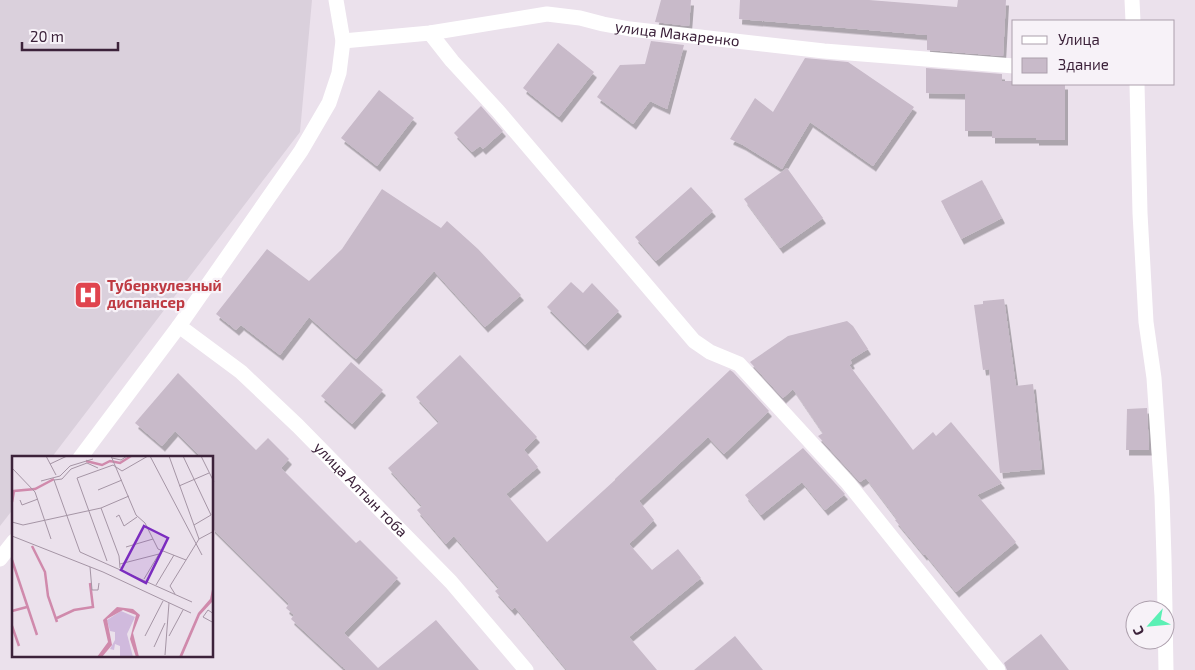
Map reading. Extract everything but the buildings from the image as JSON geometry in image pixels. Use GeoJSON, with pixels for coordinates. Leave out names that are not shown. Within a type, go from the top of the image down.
{"type":"FeatureCollection","features":[{"type":"Feature","properties":{"kind":"street"},"geometry":{"type":"LineString","coordinates":[[82,456],[179,326],[301,151],[329,103],[340,73],[342,41],[336,0]]}},
{"type":"Feature","properties":{"kind":"street"},"geometry":{"type":"LineString","coordinates":[[1132,0],[1134,20]]}},
{"type":"Feature","properties":{"kind":"street","name":"улица Макаренко"},"geometry":{"type":"LineString","coordinates":[[342,41],[430,34],[547,14],[580,18],[630,29],[814,50],[1012,66]]}},
{"type":"Feature","properties":{"kind":"street"},"geometry":{"type":"LineString","coordinates":[[430,34],[694,341],[710,352],[739,364],[848,483],[998,670]]}},
{"type":"Feature","properties":{"kind":"street"},"geometry":{"type":"LineString","coordinates":[[1138,85],[1141,223],[1146,322],[1154,378],[1158,427],[1165,600]]}},
{"type":"Feature","properties":{"kind":"street","name":"улица Алтын тоба"},"geometry":{"type":"LineString","coordinates":[[179,326],[241,372],[298,426],[451,582],[526,670]]}},
{"type":"Feature","properties":{"kind":"street"},"geometry":{"type":"LineString","coordinates":[[0,559],[12,544]]}},
{"type":"Feature","properties":{"kind":"street"},"geometry":{"type":"LineString","coordinates":[[1166,650],[1166,670]]}},
{"type":"Feature","properties":{"kind":"shaded area","name":"Туберкулезный диспансер"},"geometry":{"type":"Polygon","coordinates":[[[0,0],[312,0],[300,132],[53,456],[12,456],[12,511],[0,526],[0,0]]]}},
{"type":"Feature","properties":{"kind":"place","name":"Туберкулезный диспансер"},"geometry":{"type":"Point","coordinates":[88,295]}}]}
